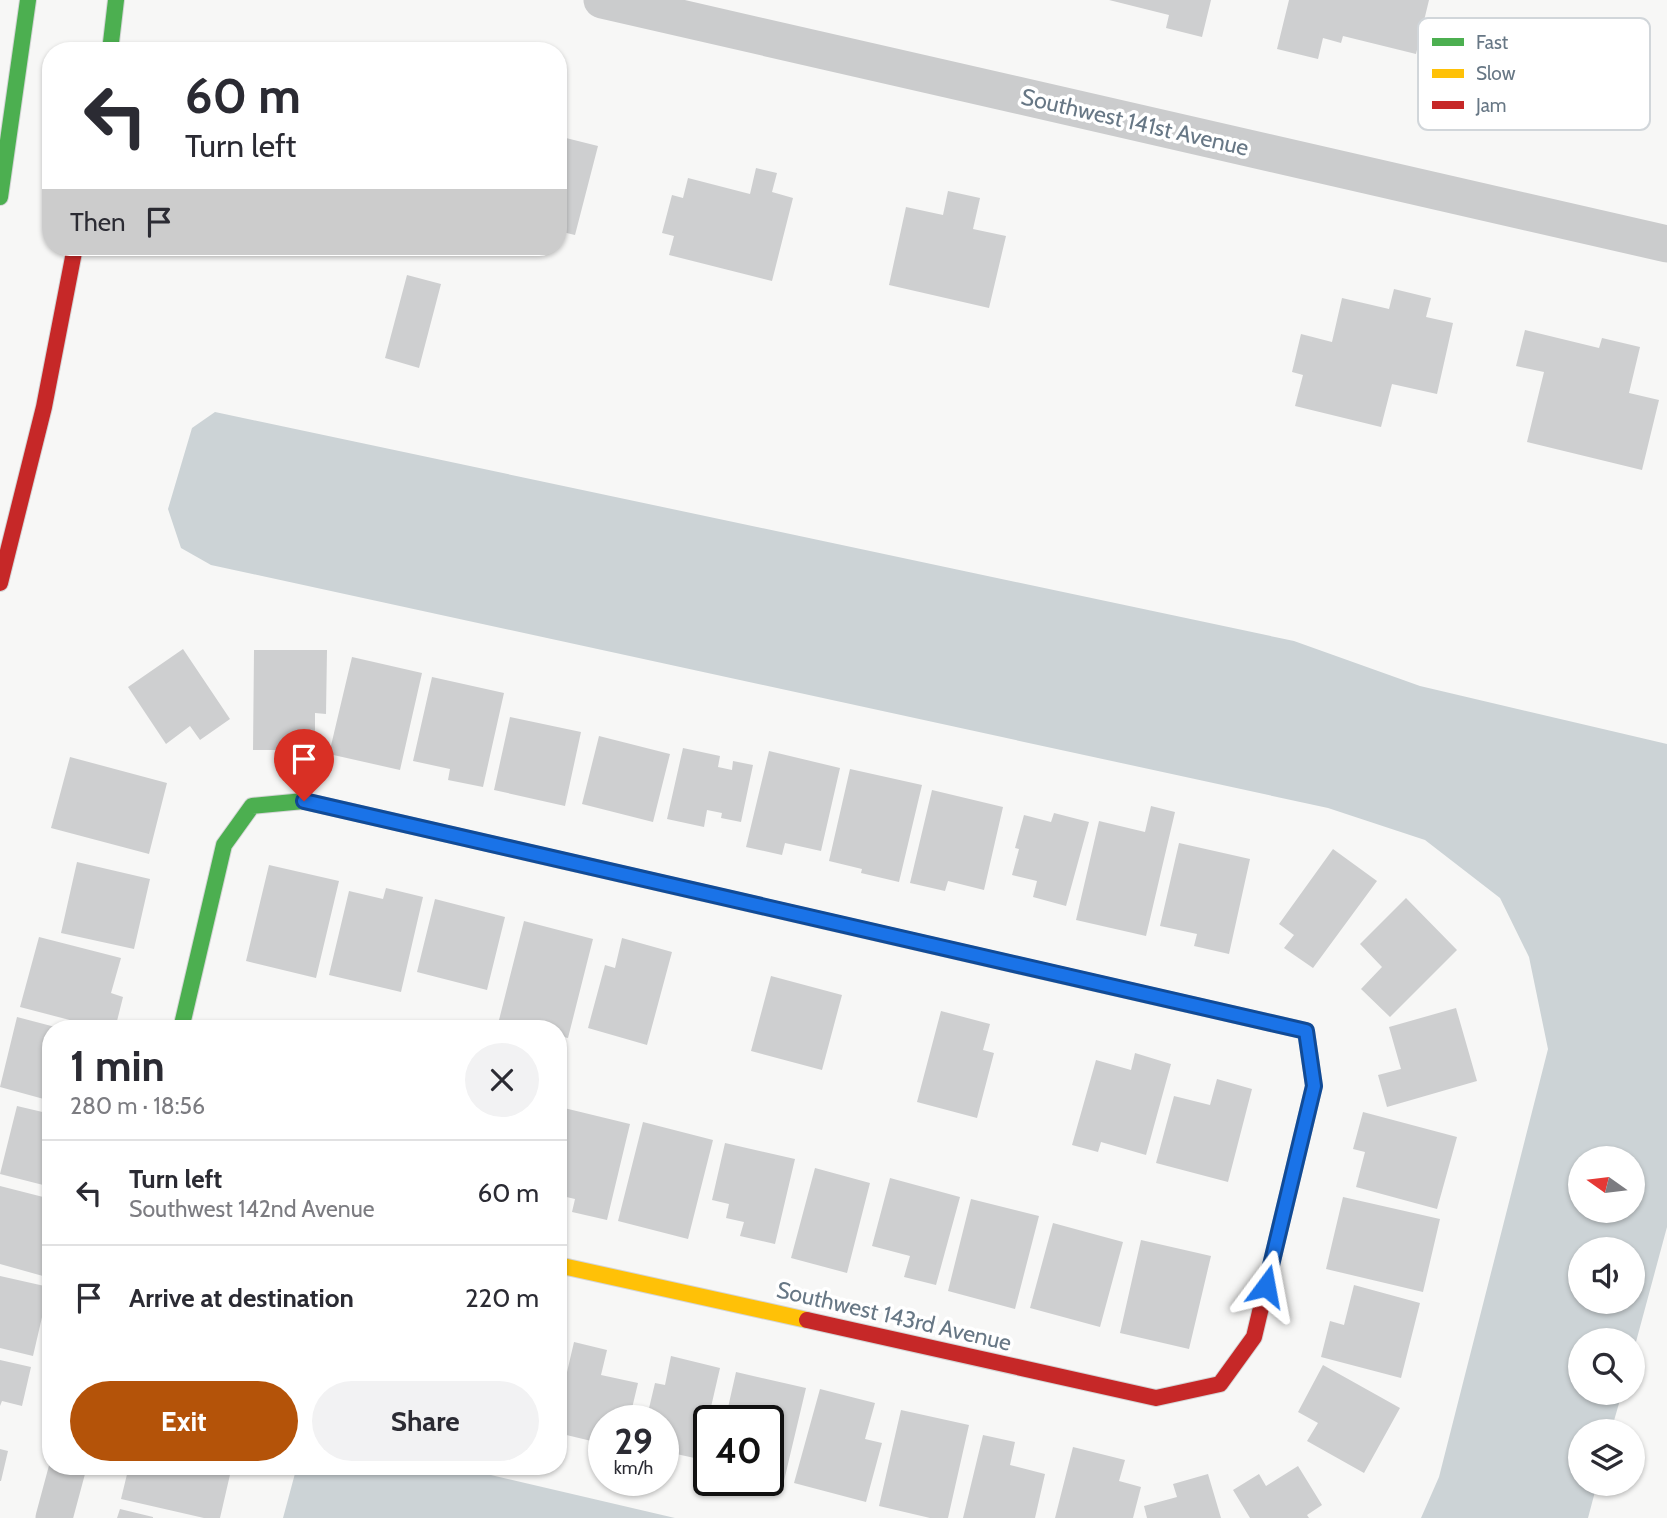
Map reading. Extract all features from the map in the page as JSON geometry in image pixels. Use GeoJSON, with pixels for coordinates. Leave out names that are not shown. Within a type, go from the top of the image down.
{"type":"FeatureCollection","features":[{"type":"Feature","properties":{"kind":"street"},"geometry":{"type":"LineString","coordinates":[[0,197],[28,0]]}},
{"type":"Feature","properties":{"kind":"street"},"geometry":{"type":"LineString","coordinates":[[111,42],[116,0]]}},
{"type":"Feature","properties":{"kind":"street","name":"Southwest 141st Avenue"},"geometry":{"type":"LineString","coordinates":[[602,0],[1667,244]]}},
{"type":"Feature","properties":{"kind":"street"},"geometry":{"type":"LineString","coordinates":[[0,583],[44,407],[73,256]]}},
{"type":"Feature","properties":{"kind":"street","name":"Southwest 143rd Avenue"},"geometry":{"type":"LineString","coordinates":[[183,1020],[224,845],[252,806],[304,801],[1306,1031],[1314,1086],[1254,1336],[1220,1384],[1156,1398],[567,1267]]}},
{"type":"Feature","properties":{"kind":"street"},"geometry":{"type":"LineString","coordinates":[[54,1518],[66,1475]]}},
{"type":"Feature","properties":{"kind":"shaded area"},"geometry":{"type":"Polygon","coordinates":[[[215,412],[1294,641],[1420,686],[1667,744],[1667,1227],[1645,1309],[1645,1237],[1568,1237],[1568,1314],[1644,1314],[1640,1328],[1568,1328],[1568,1405],[1619,1405],[1614,1419],[1568,1419],[1568,1496],[1594,1496],[1588,1518],[1421,1518],[1439,1477],[1548,1049],[1529,957],[1500,898],[1425,840],[1328,808],[211,565],[181,548],[168,509],[192,428],[215,412]]]}},
{"type":"Feature","properties":{"kind":"shaded area"},"geometry":{"type":"Polygon","coordinates":[[[295,1475],[491,1475],[675,1518],[283,1518],[295,1475]]]}},
{"type":"Feature","properties":{"kind":"building"},"geometry":{"type":"Polygon","coordinates":[[[1109,0],[1211,0],[1202,37],[1166,28],[1169,15],[1109,0]]]}},
{"type":"Feature","properties":{"kind":"building"},"geometry":{"type":"Polygon","coordinates":[[[1289,0],[1429,0],[1425,18],[1418,18],[1416,54],[1343,36],[1341,43],[1323,38],[1318,59],[1277,49],[1289,0]]]}},
{"type":"Feature","properties":{"kind":"building"},"geometry":{"type":"Polygon","coordinates":[[[567,138],[598,146],[575,235],[567,233],[567,138]]]}},
{"type":"Feature","properties":{"kind":"building"},"geometry":{"type":"Polygon","coordinates":[[[756,168],[777,173],[772,192],[793,198],[772,281],[669,255],[674,236],[662,233],[672,195],[683,198],[688,178],[750,194],[756,168]]]}},
{"type":"Feature","properties":{"kind":"building"},"geometry":{"type":"Polygon","coordinates":[[[948,191],[980,198],[973,229],[1006,236],[989,308],[889,285],[906,207],[943,215],[948,191]]]}},
{"type":"Feature","properties":{"kind":"building"},"geometry":{"type":"Polygon","coordinates":[[[407,275],[441,284],[419,368],[385,358],[407,275]]]}},
{"type":"Feature","properties":{"kind":"building"},"geometry":{"type":"Polygon","coordinates":[[[1394,289],[1431,298],[1426,317],[1453,323],[1437,394],[1392,384],[1381,427],[1295,406],[1303,375],[1292,372],[1301,334],[1332,342],[1342,298],[1389,309],[1394,289]]]}},
{"type":"Feature","properties":{"kind":"building"},"geometry":{"type":"Polygon","coordinates":[[[1525,330],[1599,348],[1602,338],[1640,347],[1629,393],[1659,400],[1642,470],[1527,442],[1544,372],[1516,366],[1525,330]]]}},
{"type":"Feature","properties":{"kind":"building"},"geometry":{"type":"Polygon","coordinates":[[[183,649],[230,719],[200,740],[190,726],[166,744],[128,687],[183,649]]]}},
{"type":"Feature","properties":{"kind":"building"},"geometry":{"type":"Polygon","coordinates":[[[254,650],[327,650],[326,714],[315,713],[315,750],[253,750],[254,650]]]}},
{"type":"Feature","properties":{"kind":"building"},"geometry":{"type":"Polygon","coordinates":[[[352,657],[422,673],[400,770],[329,754],[352,657]]]}},
{"type":"Feature","properties":{"kind":"building"},"geometry":{"type":"Polygon","coordinates":[[[432,677],[504,693],[483,787],[448,780],[450,769],[413,761],[432,677]]]}},
{"type":"Feature","properties":{"kind":"building"},"geometry":{"type":"Polygon","coordinates":[[[510,717],[581,732],[565,806],[494,790],[510,717]]]}},
{"type":"Feature","properties":{"kind":"building"},"geometry":{"type":"Polygon","coordinates":[[[599,736],[670,754],[653,822],[582,804],[599,736]]]}},
{"type":"Feature","properties":{"kind":"building"},"geometry":{"type":"Polygon","coordinates":[[[683,748],[720,756],[718,767],[732,770],[733,761],[753,765],[741,822],[721,818],[722,813],[707,810],[704,827],[667,819],[683,748]]]}},
{"type":"Feature","properties":{"kind":"building"},"geometry":{"type":"Polygon","coordinates":[[[769,751],[840,768],[821,851],[785,843],[782,855],[746,847],[769,751]]]}},
{"type":"Feature","properties":{"kind":"building"},"geometry":{"type":"Polygon","coordinates":[[[70,757],[167,783],[149,854],[51,828],[70,757]]]}},
{"type":"Feature","properties":{"kind":"building"},"geometry":{"type":"Polygon","coordinates":[[[850,769],[922,785],[899,882],[861,873],[862,869],[829,861],[850,769]]]}},
{"type":"Feature","properties":{"kind":"building"},"geometry":{"type":"Polygon","coordinates":[[[932,790],[1003,807],[984,890],[948,881],[945,891],[910,883],[932,790]]]}},
{"type":"Feature","properties":{"kind":"building"},"geometry":{"type":"Polygon","coordinates":[[[1151,806],[1175,812],[1146,936],[1076,920],[1099,821],[1145,832],[1151,806]]]}},
{"type":"Feature","properties":{"kind":"building"},"geometry":{"type":"Polygon","coordinates":[[[1054,813],[1089,822],[1066,906],[1033,897],[1037,881],[1012,875],[1019,849],[1015,848],[1024,815],[1051,822],[1054,813]]]}},
{"type":"Feature","properties":{"kind":"building"},"geometry":{"type":"Polygon","coordinates":[[[1179,843],[1250,859],[1229,954],[1194,946],[1197,934],[1160,926],[1179,843]]]}},
{"type":"Feature","properties":{"kind":"building"},"geometry":{"type":"Polygon","coordinates":[[[1333,849],[1377,881],[1313,968],[1284,948],[1294,935],[1279,924],[1333,849]]]}},
{"type":"Feature","properties":{"kind":"building"},"geometry":{"type":"Polygon","coordinates":[[[77,862],[150,879],[134,949],[61,933],[77,862]]]}},
{"type":"Feature","properties":{"kind":"building"},"geometry":{"type":"Polygon","coordinates":[[[269,865],[339,881],[316,978],[246,961],[269,865]]]}},
{"type":"Feature","properties":{"kind":"building"},"geometry":{"type":"Polygon","coordinates":[[[386,888],[423,897],[401,992],[329,975],[349,891],[383,899],[386,888]]]}},
{"type":"Feature","properties":{"kind":"building"},"geometry":{"type":"Polygon","coordinates":[[[1406,898],[1457,950],[1390,1017],[1361,989],[1382,967],[1360,944],[1406,898]]]}},
{"type":"Feature","properties":{"kind":"building"},"geometry":{"type":"Polygon","coordinates":[[[435,899],[505,917],[487,990],[417,972],[435,899]]]}},
{"type":"Feature","properties":{"kind":"building"},"geometry":{"type":"Polygon","coordinates":[[[524,921],[593,939],[568,1038],[567,1020],[499,1020],[524,921]]]}},
{"type":"Feature","properties":{"kind":"building"},"geometry":{"type":"Polygon","coordinates":[[[39,937],[121,958],[111,993],[123,997],[117,1020],[70,1020],[20,1007],[39,937]]]}},
{"type":"Feature","properties":{"kind":"building"},"geometry":{"type":"Polygon","coordinates":[[[622,938],[672,952],[647,1045],[588,1028],[605,965],[615,968],[622,938]]]}},
{"type":"Feature","properties":{"kind":"building"},"geometry":{"type":"Polygon","coordinates":[[[771,976],[842,995],[822,1070],[751,1051],[771,976]]]}},
{"type":"Feature","properties":{"kind":"building"},"geometry":{"type":"Polygon","coordinates":[[[1456,1008],[1477,1081],[1387,1107],[1378,1075],[1401,1069],[1389,1027],[1456,1008]]]}},
{"type":"Feature","properties":{"kind":"building"},"geometry":{"type":"Polygon","coordinates":[[[941,1011],[990,1024],[983,1050],[994,1053],[977,1118],[917,1102],[941,1011]]]}},
{"type":"Feature","properties":{"kind":"building"},"geometry":{"type":"Polygon","coordinates":[[[17,1017],[42,1024],[42,1099],[0,1087],[17,1017]]]}},
{"type":"Feature","properties":{"kind":"building"},"geometry":{"type":"Polygon","coordinates":[[[1135,1053],[1171,1064],[1146,1155],[1101,1142],[1098,1152],[1072,1145],[1096,1060],[1131,1070],[1135,1053]]]}},
{"type":"Feature","properties":{"kind":"building"},"geometry":{"type":"Polygon","coordinates":[[[1217,1079],[1252,1089],[1228,1182],[1156,1163],[1174,1096],[1210,1105],[1217,1079]]]}},
{"type":"Feature","properties":{"kind":"building"},"geometry":{"type":"Polygon","coordinates":[[[17,1106],[42,1112],[42,1185],[0,1174],[17,1106]]]}},
{"type":"Feature","properties":{"kind":"building"},"geometry":{"type":"Polygon","coordinates":[[[567,1109],[630,1124],[607,1220],[572,1212],[575,1199],[567,1197],[567,1109]]]}},
{"type":"Feature","properties":{"kind":"building"},"geometry":{"type":"Polygon","coordinates":[[[1363,1112],[1457,1137],[1437,1209],[1356,1187],[1365,1152],[1353,1149],[1363,1112]]]}},
{"type":"Feature","properties":{"kind":"building"},"geometry":{"type":"Polygon","coordinates":[[[643,1122],[713,1140],[688,1239],[618,1221],[643,1122]]]}},
{"type":"Feature","properties":{"kind":"building"},"geometry":{"type":"Polygon","coordinates":[[[725,1143],[795,1159],[775,1244],[740,1236],[744,1222],[726,1218],[729,1204],[712,1200],[725,1143]]]}},
{"type":"Feature","properties":{"kind":"building"},"geometry":{"type":"Polygon","coordinates":[[[815,1168],[870,1183],[847,1273],[791,1258],[815,1168]]]}},
{"type":"Feature","properties":{"kind":"building"},"geometry":{"type":"Polygon","coordinates":[[[890,1178],[960,1197],[936,1285],[904,1277],[910,1256],[872,1246],[890,1178]]]}},
{"type":"Feature","properties":{"kind":"building"},"geometry":{"type":"Polygon","coordinates":[[[0,1186],[42,1197],[42,1276],[0,1264],[0,1186]]]}},
{"type":"Feature","properties":{"kind":"building"},"geometry":{"type":"Polygon","coordinates":[[[1343,1197],[1440,1219],[1423,1292],[1326,1269],[1343,1197]]]}},
{"type":"Feature","properties":{"kind":"building"},"geometry":{"type":"Polygon","coordinates":[[[971,1199],[1039,1216],[1015,1309],[948,1291],[971,1199]]]}},
{"type":"Feature","properties":{"kind":"building"},"geometry":{"type":"Polygon","coordinates":[[[1053,1223],[1123,1242],[1100,1327],[1030,1308],[1053,1223]]]}},
{"type":"Feature","properties":{"kind":"building"},"geometry":{"type":"Polygon","coordinates":[[[1141,1240],[1211,1256],[1189,1349],[1120,1333],[1141,1240]]]}},
{"type":"Feature","properties":{"kind":"building"},"geometry":{"type":"Polygon","coordinates":[[[0,1276],[42,1285],[42,1317],[33,1356],[0,1348],[0,1276]]]}},
{"type":"Feature","properties":{"kind":"building"},"geometry":{"type":"Polygon","coordinates":[[[1354,1285],[1420,1303],[1401,1378],[1321,1357],[1330,1321],[1344,1325],[1354,1285]]]}},
{"type":"Feature","properties":{"kind":"building"},"geometry":{"type":"Polygon","coordinates":[[[574,1342],[607,1350],[601,1375],[638,1383],[633,1405],[588,1405],[588,1440],[567,1435],[567,1372],[574,1342]]]}},
{"type":"Feature","properties":{"kind":"building"},"geometry":{"type":"Polygon","coordinates":[[[671,1356],[720,1368],[711,1405],[693,1405],[693,1458],[679,1455],[679,1405],[650,1405],[655,1383],[665,1385],[671,1356]]]}},
{"type":"Feature","properties":{"kind":"building"},"geometry":{"type":"Polygon","coordinates":[[[0,1360],[31,1367],[22,1406],[2,1401],[0,1406],[0,1360]]]}},
{"type":"Feature","properties":{"kind":"building"},"geometry":{"type":"Polygon","coordinates":[[[1323,1365],[1400,1408],[1364,1473],[1307,1441],[1318,1423],[1298,1412],[1323,1365]]]}},
{"type":"Feature","properties":{"kind":"building"},"geometry":{"type":"Polygon","coordinates":[[[736,1372],[806,1388],[784,1481],[784,1405],[729,1405],[736,1372]]]}},
{"type":"Feature","properties":{"kind":"building"},"geometry":{"type":"Polygon","coordinates":[[[820,1389],[875,1403],[865,1439],[882,1443],[866,1502],[794,1483],[820,1389]]]}},
{"type":"Feature","properties":{"kind":"building"},"geometry":{"type":"Polygon","coordinates":[[[901,1410],[969,1425],[948,1518],[930,1518],[879,1506],[901,1410]]]}},
{"type":"Feature","properties":{"kind":"building"},"geometry":{"type":"Polygon","coordinates":[[[983,1435],[1015,1442],[1010,1465],[1045,1474],[1035,1518],[963,1518],[983,1435]]]}},
{"type":"Feature","properties":{"kind":"building"},"geometry":{"type":"Polygon","coordinates":[[[1073,1447],[1125,1460],[1119,1481],[1141,1487],[1133,1518],[1055,1518],[1073,1447]]]}},
{"type":"Feature","properties":{"kind":"building"},"geometry":{"type":"Polygon","coordinates":[[[0,1449],[8,1451],[1,1481],[0,1481],[0,1449]]]}},
{"type":"Feature","properties":{"kind":"building"},"geometry":{"type":"Polygon","coordinates":[[[1298,1466],[1322,1505],[1307,1515],[1309,1518],[1250,1518],[1233,1490],[1259,1474],[1266,1486],[1298,1466]]]}},
{"type":"Feature","properties":{"kind":"building"},"geometry":{"type":"Polygon","coordinates":[[[1208,1474],[1221,1518],[1147,1518],[1144,1506],[1177,1497],[1173,1484],[1208,1474]]]}},
{"type":"Feature","properties":{"kind":"building"},"geometry":{"type":"Polygon","coordinates":[[[127,1475],[230,1475],[220,1518],[204,1518],[121,1499],[127,1475]]]}},
{"type":"Feature","properties":{"kind":"building"},"geometry":{"type":"Polygon","coordinates":[[[120,1509],[153,1517],[153,1518],[117,1518],[120,1509]]]}},
{"type":"Feature","properties":{"kind":"traffic: fast"},"geometry":{"type":"LineString","coordinates":[[0,197],[28,0]]}},
{"type":"Feature","properties":{"kind":"traffic: fast"},"geometry":{"type":"LineString","coordinates":[[111,42],[116,0]]}},
{"type":"Feature","properties":{"kind":"traffic: fast"},"geometry":{"type":"LineString","coordinates":[[183,1020],[224,845],[252,806],[304,801],[591,867]]}},
{"type":"Feature","properties":{"kind":"traffic: fast"},"geometry":{"type":"LineString","coordinates":[[1021,966],[1306,1031],[1314,1086],[1277,1240]]}},
{"type":"Feature","properties":{"kind":"traffic: slow"},"geometry":{"type":"LineString","coordinates":[[567,1267],[807,1320]]}},
{"type":"Feature","properties":{"kind":"traffic: jam"},"geometry":{"type":"LineString","coordinates":[[0,583],[44,407],[73,256]]}},
{"type":"Feature","properties":{"kind":"traffic: jam"},"geometry":{"type":"LineString","coordinates":[[591,867],[1021,966]]}},
{"type":"Feature","properties":{"kind":"traffic: jam"},"geometry":{"type":"LineString","coordinates":[[807,1320],[1156,1398],[1220,1384],[1254,1337],[1277,1240]]}},
{"type":"Feature","properties":{"kind":"route"},"geometry":{"type":"LineString","coordinates":[[304,801],[1306,1031],[1314,1086],[1266,1286]]}}]}
